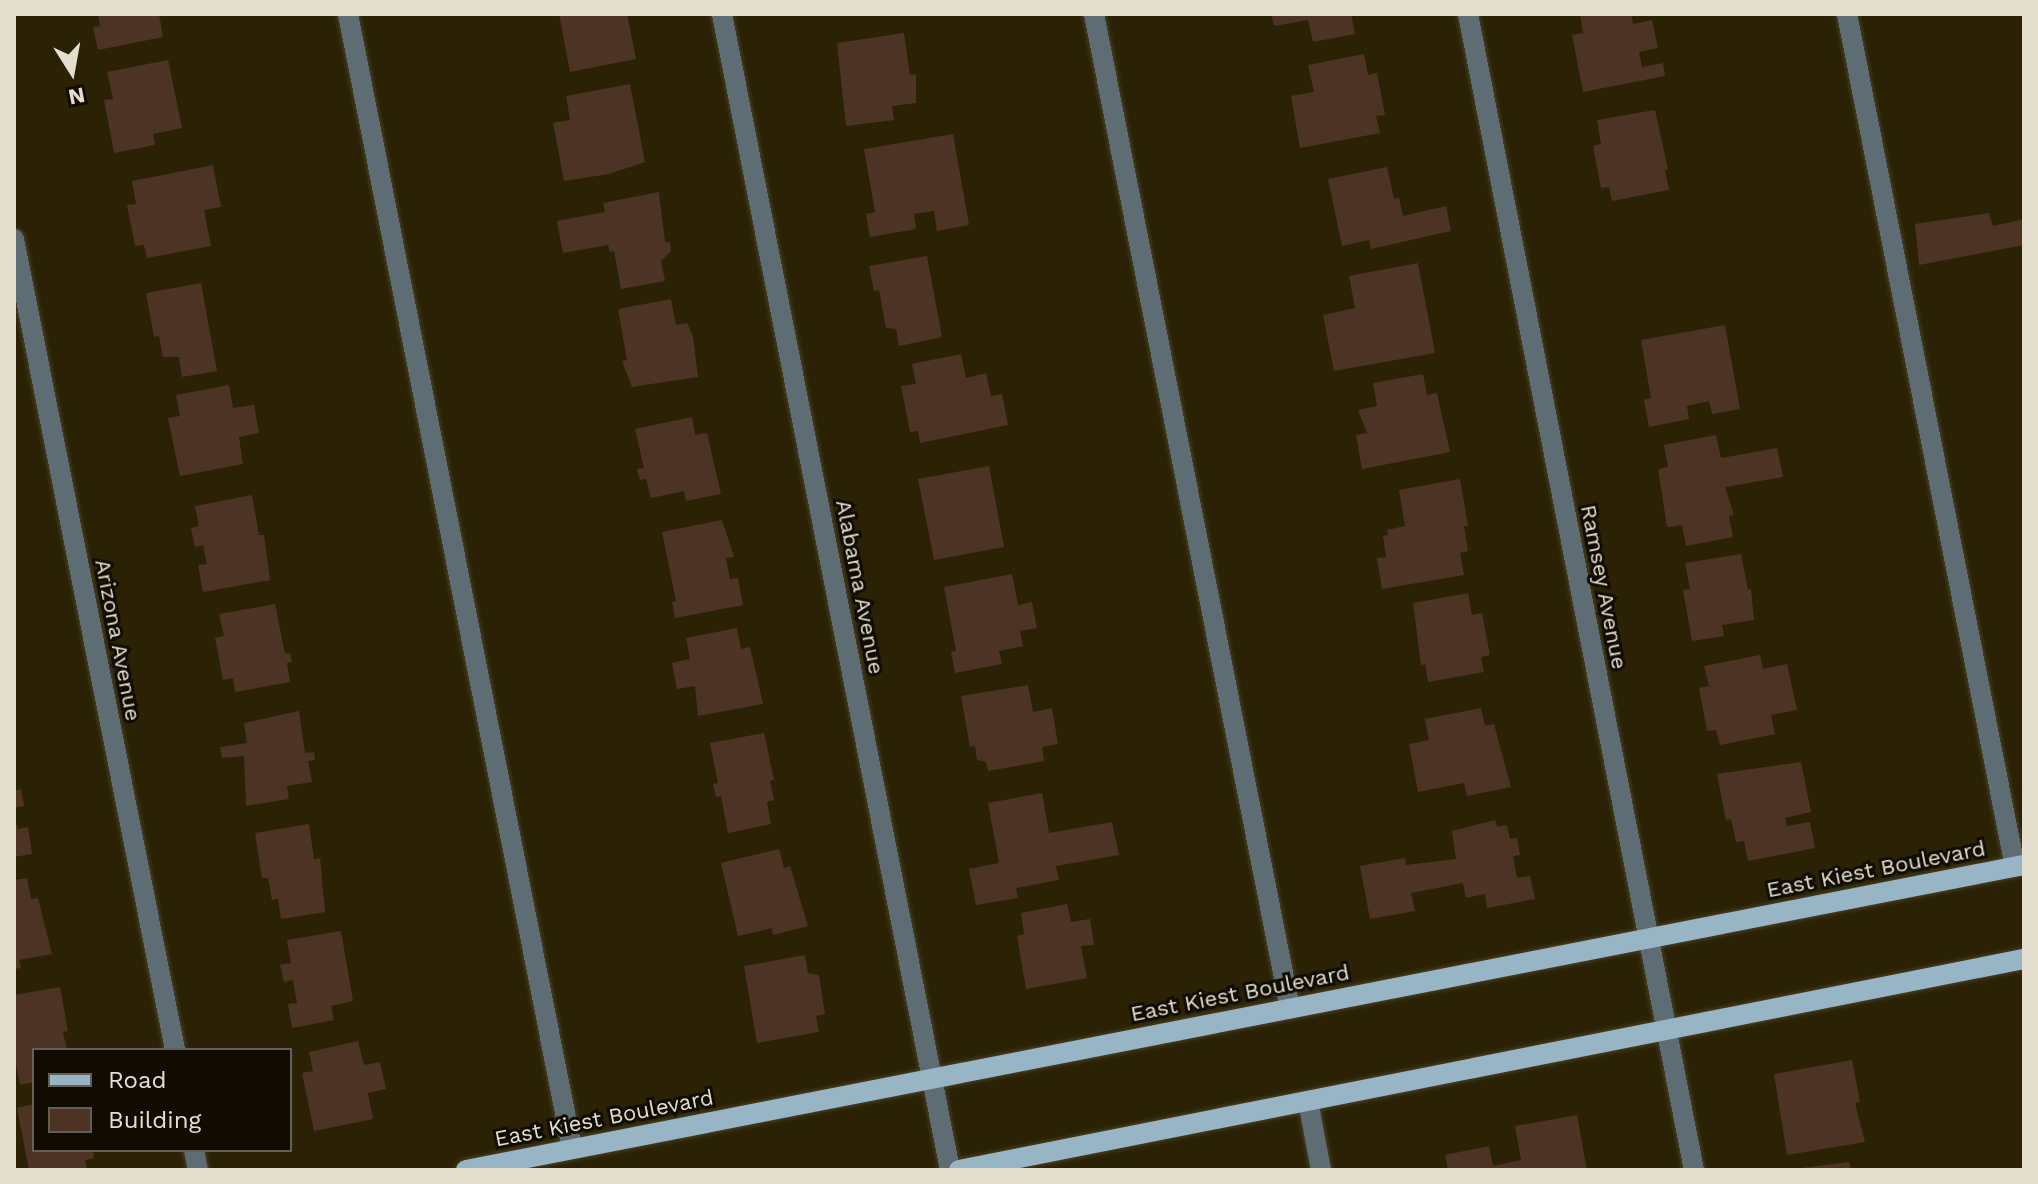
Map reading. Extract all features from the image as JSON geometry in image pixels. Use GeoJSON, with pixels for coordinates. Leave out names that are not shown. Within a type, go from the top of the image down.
{"type":"FeatureCollection","features":[{"type":"Feature","properties":{"kind":"main road","name":"East Kiest Boulevard"},"geometry":{"type":"LineString","coordinates":[[466,1170],[2020,866]]}},
{"type":"Feature","properties":{"kind":"main road"},"geometry":{"type":"LineString","coordinates":[[959,1170],[2024,959]]}},
{"type":"Feature","properties":{"kind":"street"},"geometry":{"type":"LineString","coordinates":[[348,14],[572,1148]]}},
{"type":"Feature","properties":{"kind":"street","name":"Alabama Avenue"},"geometry":{"type":"LineString","coordinates":[[722,14],[950,1170]]}},
{"type":"Feature","properties":{"kind":"street"},"geometry":{"type":"LineString","coordinates":[[1094,14],[1290,1008]]}},
{"type":"Feature","properties":{"kind":"street","name":"Ramsey Avenue"},"geometry":{"type":"LineString","coordinates":[[1468,14],[1694,1170]]}},
{"type":"Feature","properties":{"kind":"street"},"geometry":{"type":"LineString","coordinates":[[1847,14],[2020,866]]}},
{"type":"Feature","properties":{"kind":"street","name":"Arizona Avenue"},"geometry":{"type":"LineString","coordinates":[[14,239],[175,1048]]}},
{"type":"Feature","properties":{"kind":"street"},"geometry":{"type":"LineString","coordinates":[[1308,1101],[1321,1170]]}},
{"type":"Feature","properties":{"kind":"building"},"geometry":{"type":"Polygon","coordinates":[[[98,14],[159,14],[163,37],[98,50],[93,27],[100,26],[98,14]]]}},
{"type":"Feature","properties":{"kind":"building"},"geometry":{"type":"Polygon","coordinates":[[[559,14],[627,14],[636,59],[570,72],[559,14]]]}},
{"type":"Feature","properties":{"kind":"building"},"geometry":{"type":"Polygon","coordinates":[[[1271,14],[1351,14],[1355,34],[1313,42],[1308,20],[1274,26],[1271,14]]]}},
{"type":"Feature","properties":{"kind":"building"},"geometry":{"type":"Polygon","coordinates":[[[1580,14],[1631,14],[1633,24],[1652,20],[1658,48],[1639,52],[1642,67],[1663,63],[1665,76],[1583,92],[1572,35],[1583,33],[1580,14]]]}},
{"type":"Feature","properties":{"kind":"building"},"geometry":{"type":"Polygon","coordinates":[[[904,33],[910,75],[916,74],[916,103],[892,106],[894,120],[846,126],[837,43],[904,33]]]}},
{"type":"Feature","properties":{"kind":"building"},"geometry":{"type":"Polygon","coordinates":[[[1364,54],[1368,75],[1377,73],[1385,115],[1376,116],[1380,133],[1300,148],[1291,96],[1314,92],[1308,65],[1364,54]]]}},
{"type":"Feature","properties":{"kind":"building"},"geometry":{"type":"Polygon","coordinates":[[[168,60],[182,128],[153,134],[155,145],[114,153],[104,100],[113,99],[107,72],[168,60]]]}},
{"type":"Feature","properties":{"kind":"building"},"geometry":{"type":"Polygon","coordinates":[[[630,84],[645,162],[609,174],[564,181],[553,123],[570,120],[566,96],[630,84]]]}},
{"type":"Feature","properties":{"kind":"building"},"geometry":{"type":"Polygon","coordinates":[[[1655,110],[1668,169],[1665,170],[1669,190],[1612,201],[1609,187],[1601,188],[1593,146],[1601,144],[1597,120],[1655,110]]]}},
{"type":"Feature","properties":{"kind":"building"},"geometry":{"type":"Polygon","coordinates":[[[953,134],[969,225],[937,231],[934,211],[914,214],[916,229],[870,237],[866,214],[875,212],[864,149],[953,134]]]}},
{"type":"Feature","properties":{"kind":"building"},"geometry":{"type":"Polygon","coordinates":[[[213,165],[221,207],[204,210],[211,246],[147,258],[144,245],[135,246],[127,205],[136,204],[132,181],[213,165]]]}},
{"type":"Feature","properties":{"kind":"building"},"geometry":{"type":"Polygon","coordinates":[[[1387,167],[1394,199],[1399,198],[1403,216],[1446,206],[1451,231],[1371,249],[1369,240],[1342,246],[1328,179],[1387,167]]]}},
{"type":"Feature","properties":{"kind":"building"},"geometry":{"type":"Polygon","coordinates":[[[659,192],[665,242],[670,242],[671,251],[661,261],[665,281],[621,289],[614,251],[610,252],[608,245],[563,253],[557,221],[605,212],[603,203],[659,192]]]}},
{"type":"Feature","properties":{"kind":"building"},"geometry":{"type":"Polygon","coordinates":[[[1989,213],[1993,226],[2024,219],[2024,245],[1919,265],[1915,224],[1989,213]]]}},
{"type":"Feature","properties":{"kind":"building"},"geometry":{"type":"Polygon","coordinates":[[[927,256],[942,337],[899,346],[896,329],[886,328],[879,290],[874,291],[869,266],[927,256]]]}},
{"type":"Feature","properties":{"kind":"building"},"geometry":{"type":"Polygon","coordinates":[[[1418,263],[1435,353],[1334,371],[1323,315],[1355,308],[1349,276],[1418,263]]]}},
{"type":"Feature","properties":{"kind":"building"},"geometry":{"type":"Polygon","coordinates":[[[201,283],[217,371],[182,377],[179,357],[163,357],[159,336],[154,337],[146,293],[201,283]]]}},
{"type":"Feature","properties":{"kind":"building"},"geometry":{"type":"Polygon","coordinates":[[[671,299],[676,325],[687,323],[693,336],[698,377],[632,387],[622,361],[627,360],[618,309],[671,299]]]}},
{"type":"Feature","properties":{"kind":"building"},"geometry":{"type":"Polygon","coordinates":[[[1725,325],[1740,409],[1712,414],[1709,401],[1687,406],[1689,419],[1649,427],[1644,400],[1651,398],[1641,340],[1725,325]]]}},
{"type":"Feature","properties":{"kind":"building"},"geometry":{"type":"Polygon","coordinates":[[[961,354],[966,378],[986,373],[991,396],[1002,394],[1008,425],[920,443],[918,431],[910,432],[901,386],[916,384],[912,364],[961,354]]]}},
{"type":"Feature","properties":{"kind":"building"},"geometry":{"type":"Polygon","coordinates":[[[1423,374],[1427,395],[1437,393],[1450,452],[1362,469],[1356,435],[1367,433],[1358,410],[1377,406],[1373,383],[1423,374]]]}},
{"type":"Feature","properties":{"kind":"building"},"geometry":{"type":"Polygon","coordinates":[[[229,385],[233,408],[254,405],[259,433],[239,437],[243,464],[180,476],[168,418],[180,416],[176,395],[229,385]]]}},
{"type":"Feature","properties":{"kind":"building"},"geometry":{"type":"Polygon","coordinates":[[[692,417],[695,435],[707,433],[721,494],[686,501],[684,491],[651,498],[646,479],[640,480],[637,469],[644,468],[635,429],[692,417]]]}},
{"type":"Feature","properties":{"kind":"building"},"geometry":{"type":"Polygon","coordinates":[[[1716,435],[1721,458],[1777,448],[1783,477],[1725,487],[1734,515],[1729,516],[1733,537],[1686,546],[1682,525],[1667,527],[1658,469],[1668,467],[1664,445],[1716,435]]]}},
{"type":"Feature","properties":{"kind":"building"},"geometry":{"type":"Polygon","coordinates":[[[989,466],[1004,547],[934,560],[918,479],[989,466]]]}},
{"type":"Feature","properties":{"kind":"building"},"geometry":{"type":"Polygon","coordinates":[[[1460,479],[1468,526],[1464,526],[1468,551],[1460,553],[1464,575],[1382,589],[1377,558],[1386,557],[1383,536],[1388,535],[1387,530],[1405,526],[1399,490],[1460,479]]]}},
{"type":"Feature","properties":{"kind":"building"},"geometry":{"type":"Polygon","coordinates":[[[252,495],[259,535],[264,535],[270,580],[203,592],[198,565],[207,564],[203,545],[195,547],[191,528],[199,526],[195,506],[252,495]]]}},
{"type":"Feature","properties":{"kind":"building"},"geometry":{"type":"Polygon","coordinates":[[[722,520],[734,557],[726,558],[730,579],[738,578],[743,605],[675,618],[672,602],[676,601],[662,532],[722,520]]]}},
{"type":"Feature","properties":{"kind":"building"},"geometry":{"type":"Polygon","coordinates":[[[1741,554],[1748,590],[1751,589],[1754,620],[1722,625],[1724,636],[1692,641],[1683,590],[1690,589],[1685,563],[1741,554]]]}},
{"type":"Feature","properties":{"kind":"building"},"geometry":{"type":"Polygon","coordinates":[[[1012,574],[1018,605],[1032,602],[1037,628],[1020,631],[1023,646],[999,651],[1002,664],[955,673],[951,652],[956,651],[944,587],[1012,574]]]}},
{"type":"Feature","properties":{"kind":"building"},"geometry":{"type":"Polygon","coordinates":[[[1468,593],[1472,615],[1482,613],[1490,655],[1481,657],[1484,672],[1428,682],[1425,664],[1421,665],[1413,603],[1468,593]]]}},
{"type":"Feature","properties":{"kind":"building"},"geometry":{"type":"Polygon","coordinates":[[[275,604],[285,654],[290,653],[292,662],[287,663],[290,682],[235,692],[233,678],[223,680],[215,638],[224,636],[219,614],[275,604]]]}},
{"type":"Feature","properties":{"kind":"building"},"geometry":{"type":"Polygon","coordinates":[[[737,628],[741,649],[750,647],[763,704],[698,716],[695,686],[677,689],[672,663],[690,659],[686,638],[737,628]]]}},
{"type":"Feature","properties":{"kind":"building"},"geometry":{"type":"Polygon","coordinates":[[[1760,655],[1763,669],[1787,664],[1797,710],[1771,715],[1775,734],[1720,745],[1716,730],[1707,731],[1699,688],[1709,686],[1704,666],[1760,655]]]}},
{"type":"Feature","properties":{"kind":"building"},"geometry":{"type":"Polygon","coordinates":[[[1028,685],[1033,712],[1052,708],[1058,744],[1042,747],[1044,761],[988,771],[986,762],[977,760],[975,746],[970,747],[961,696],[1028,685]]]}},
{"type":"Feature","properties":{"kind":"building"},"geometry":{"type":"Polygon","coordinates":[[[1481,708],[1485,726],[1494,724],[1511,787],[1467,796],[1464,783],[1418,792],[1409,744],[1429,740],[1425,719],[1481,708]]]}},
{"type":"Feature","properties":{"kind":"building"},"geometry":{"type":"Polygon","coordinates":[[[299,711],[305,753],[314,752],[315,760],[308,761],[312,782],[287,786],[289,799],[246,806],[244,756],[222,758],[220,747],[247,743],[244,723],[299,711]]]}},
{"type":"Feature","properties":{"kind":"building"},"geometry":{"type":"Polygon","coordinates":[[[764,733],[774,780],[770,781],[774,800],[767,802],[771,824],[728,833],[721,796],[716,797],[713,784],[718,783],[710,743],[764,733]]]}},
{"type":"Feature","properties":{"kind":"building"},"geometry":{"type":"Polygon","coordinates":[[[1801,762],[1811,812],[1785,818],[1787,826],[1810,822],[1815,848],[1748,861],[1744,841],[1736,842],[1731,819],[1726,820],[1717,774],[1801,762]]]}},
{"type":"Feature","properties":{"kind":"building"},"geometry":{"type":"Polygon","coordinates":[[[21,789],[24,806],[14,808],[14,791],[21,789]]]}},
{"type":"Feature","properties":{"kind":"building"},"geometry":{"type":"Polygon","coordinates":[[[1042,793],[1049,833],[1112,822],[1119,855],[1056,866],[1059,880],[1016,888],[1018,898],[976,905],[969,869],[999,863],[988,803],[1042,793]]]}},
{"type":"Feature","properties":{"kind":"building"},"geometry":{"type":"Polygon","coordinates":[[[14,818],[18,829],[28,827],[32,854],[14,857],[14,818]]]}},
{"type":"Feature","properties":{"kind":"building"},"geometry":{"type":"Polygon","coordinates":[[[1495,820],[1497,827],[1507,825],[1510,839],[1517,838],[1520,855],[1513,856],[1517,878],[1530,876],[1535,899],[1487,908],[1485,894],[1466,898],[1463,883],[1411,893],[1415,911],[1370,919],[1360,866],[1405,858],[1406,865],[1456,859],[1452,831],[1495,820]]]}},
{"type":"Feature","properties":{"kind":"building"},"geometry":{"type":"Polygon","coordinates":[[[309,824],[314,859],[320,858],[325,912],[281,919],[278,899],[272,900],[268,878],[262,878],[255,833],[309,824]]]}},
{"type":"Feature","properties":{"kind":"building"},"geometry":{"type":"Polygon","coordinates":[[[779,849],[784,868],[790,866],[808,926],[773,935],[772,928],[738,936],[721,863],[779,849]]]}},
{"type":"Feature","properties":{"kind":"building"},"geometry":{"type":"Polygon","coordinates":[[[27,878],[31,899],[38,898],[52,954],[19,960],[21,968],[14,969],[14,880],[27,878]]]}},
{"type":"Feature","properties":{"kind":"building"},"geometry":{"type":"Polygon","coordinates":[[[1067,904],[1071,922],[1090,919],[1094,945],[1081,946],[1087,978],[1026,989],[1017,936],[1024,934],[1021,913],[1067,904]]]}},
{"type":"Feature","properties":{"kind":"building"},"geometry":{"type":"Polygon","coordinates":[[[341,931],[353,1001],[331,1006],[334,1020],[292,1028],[288,1004],[297,1003],[293,980],[284,982],[280,965],[291,963],[287,940],[341,931]]]}},
{"type":"Feature","properties":{"kind":"building"},"geometry":{"type":"Polygon","coordinates":[[[805,955],[808,973],[819,975],[825,1014],[816,1016],[819,1032],[757,1043],[744,966],[805,955]]]}},
{"type":"Feature","properties":{"kind":"building"},"geometry":{"type":"Polygon","coordinates":[[[60,987],[68,1031],[63,1032],[67,1048],[32,1048],[32,1082],[20,1085],[14,1053],[14,995],[60,987]]]}},
{"type":"Feature","properties":{"kind":"building"},"geometry":{"type":"Polygon","coordinates":[[[358,1041],[364,1065],[380,1062],[386,1089],[368,1093],[373,1119],[314,1131],[302,1073],[313,1071],[309,1052],[358,1041]]]}},
{"type":"Feature","properties":{"kind":"building"},"geometry":{"type":"Polygon","coordinates":[[[1852,1060],[1860,1102],[1855,1103],[1865,1142],[1787,1155],[1774,1074],[1852,1060]]]}},
{"type":"Feature","properties":{"kind":"building"},"geometry":{"type":"Polygon","coordinates":[[[32,1104],[32,1152],[93,1152],[94,1158],[85,1160],[87,1170],[29,1170],[17,1108],[32,1104]]]}},
{"type":"Feature","properties":{"kind":"building"},"geometry":{"type":"Polygon","coordinates":[[[1577,1115],[1587,1170],[1448,1170],[1445,1155],[1489,1146],[1493,1166],[1521,1160],[1515,1126],[1577,1115]]]}},
{"type":"Feature","properties":{"kind":"building"},"geometry":{"type":"Polygon","coordinates":[[[1849,1162],[1851,1170],[1802,1170],[1802,1168],[1849,1162]]]}}]}
